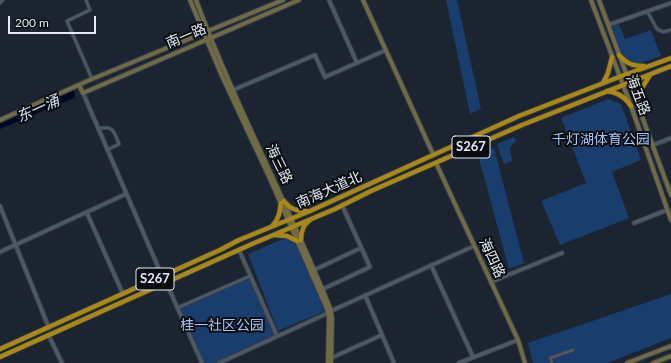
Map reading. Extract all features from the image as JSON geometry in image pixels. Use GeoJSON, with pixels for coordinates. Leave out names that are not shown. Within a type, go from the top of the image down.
{"type":"FeatureCollection","features":[{"type":"Feature","properties":{"kind":"highway"},"geometry":{"type":"LineString","coordinates":[[619,55],[635,66],[649,66]]}},
{"type":"Feature","properties":{"kind":"highway"},"geometry":{"type":"LineString","coordinates":[[603,83],[608,73],[612,57]]}},
{"type":"Feature","properties":{"kind":"highway","name":"南海大道北"},"geometry":{"type":"LineString","coordinates":[[0,349],[519,116],[671,58]]}},
{"type":"Feature","properties":{"kind":"highway","name":"南海大道北"},"geometry":{"type":"LineString","coordinates":[[0,357],[436,162],[522,125],[671,66]]}},
{"type":"Feature","properties":{"kind":"highway"},"geometry":{"type":"LineString","coordinates":[[637,104],[638,96],[643,85],[652,73]]}},
{"type":"Feature","properties":{"kind":"highway"},"geometry":{"type":"LineString","coordinates":[[606,91],[621,95],[631,106]]}},
{"type":"Feature","properties":{"kind":"highway"},"geometry":{"type":"LineString","coordinates":[[270,227],[276,222],[282,202],[295,210],[310,211]]}},
{"type":"Feature","properties":{"kind":"highway"},"geometry":{"type":"LineString","coordinates":[[273,235],[287,236],[299,242],[304,226],[313,218]]}},
{"type":"Feature","properties":{"kind":"main road","name":"海三路"},"geometry":{"type":"LineString","coordinates":[[190,0],[290,219],[299,242]]}},
{"type":"Feature","properties":{"kind":"main road","name":"海三路"},"geometry":{"type":"LineString","coordinates":[[196,0],[205,32]]}},
{"type":"Feature","properties":{"kind":"main road","name":"南一路"},"geometry":{"type":"LineString","coordinates":[[0,120],[92,79],[283,0]]}},
{"type":"Feature","properties":{"kind":"main road","name":"南一路"},"geometry":{"type":"LineString","coordinates":[[83,93],[299,0]]}},
{"type":"Feature","properties":{"kind":"main road"},"geometry":{"type":"LineString","coordinates":[[363,0],[433,154]]}},
{"type":"Feature","properties":{"kind":"main road","name":"海五路"},"geometry":{"type":"LineString","coordinates":[[591,0],[631,106],[671,220]]}},
{"type":"Feature","properties":{"kind":"main road"},"geometry":{"type":"LineString","coordinates":[[599,0],[671,195]]}},
{"type":"Feature","properties":{"kind":"main road","name":"海三路"},"geometry":{"type":"LineString","coordinates":[[208,39],[233,90],[282,202]]}},
{"type":"Feature","properties":{"kind":"main road"},"geometry":{"type":"LineString","coordinates":[[79,85],[83,93]]}},
{"type":"Feature","properties":{"kind":"main road","name":"海四路"},"geometry":{"type":"LineString","coordinates":[[436,162],[518,340],[525,363]]}},
{"type":"Feature","properties":{"kind":"main road"},"geometry":{"type":"LineString","coordinates":[[299,242],[314,270],[330,312],[331,358],[329,363]]}},
{"type":"Feature","properties":{"kind":"main road"},"geometry":{"type":"LineString","coordinates":[[299,242],[330,312],[329,363]]}},
{"type":"Feature","properties":{"kind":"main road"},"geometry":{"type":"LineString","coordinates":[[627,363],[671,346]]}},
{"type":"Feature","properties":{"kind":"main road"},"geometry":{"type":"LineString","coordinates":[[653,363],[671,356]]}},
{"type":"Feature","properties":{"kind":"street"},"geometry":{"type":"LineString","coordinates":[[0,3],[3,0]]}},
{"type":"Feature","properties":{"kind":"street"},"geometry":{"type":"LineString","coordinates":[[86,0],[90,10],[67,21],[92,79]]}},
{"type":"Feature","properties":{"kind":"street"},"geometry":{"type":"LineString","coordinates":[[329,0],[357,63]]}},
{"type":"Feature","properties":{"kind":"street"},"geometry":{"type":"LineString","coordinates":[[608,25],[671,3]]}},
{"type":"Feature","properties":{"kind":"street"},"geometry":{"type":"LineString","coordinates":[[647,11],[657,29],[664,32],[671,30]]}},
{"type":"Feature","properties":{"kind":"street"},"geometry":{"type":"LineString","coordinates":[[233,90],[316,55],[325,77],[386,50]]}},
{"type":"Feature","properties":{"kind":"street"},"geometry":{"type":"LineString","coordinates":[[83,93],[162,276]]}},
{"type":"Feature","properties":{"kind":"street"},"geometry":{"type":"LineString","coordinates":[[98,129],[108,127],[113,130],[119,144],[107,150]]}},
{"type":"Feature","properties":{"kind":"street"},"geometry":{"type":"LineString","coordinates":[[653,145],[671,138]]}},
{"type":"Feature","properties":{"kind":"street"},"geometry":{"type":"LineString","coordinates":[[0,252],[126,194]]}},
{"type":"Feature","properties":{"kind":"street"},"geometry":{"type":"LineString","coordinates":[[322,289],[370,267],[342,205]]}},
{"type":"Feature","properties":{"kind":"street"},"geometry":{"type":"LineString","coordinates":[[0,206],[48,328]]}},
{"type":"Feature","properties":{"kind":"street"},"geometry":{"type":"LineString","coordinates":[[634,223],[667,210]]}},
{"type":"Feature","properties":{"kind":"street"},"geometry":{"type":"LineString","coordinates":[[87,213],[123,294]]}},
{"type":"Feature","properties":{"kind":"street"},"geometry":{"type":"LineString","coordinates":[[219,363],[474,246]]}},
{"type":"Feature","properties":{"kind":"street"},"geometry":{"type":"LineString","coordinates":[[314,270],[361,248]]}},
{"type":"Feature","properties":{"kind":"street"},"geometry":{"type":"LineString","coordinates":[[239,250],[277,336]]}},
{"type":"Feature","properties":{"kind":"street"},"geometry":{"type":"LineString","coordinates":[[491,282],[562,253]]}},
{"type":"Feature","properties":{"kind":"street"},"geometry":{"type":"LineString","coordinates":[[431,266],[473,357]]}},
{"type":"Feature","properties":{"kind":"street"},"geometry":{"type":"LineString","coordinates":[[177,308],[250,276]]}},
{"type":"Feature","properties":{"kind":"street"},"geometry":{"type":"LineString","coordinates":[[166,282],[202,363]]}},
{"type":"Feature","properties":{"kind":"street"},"geometry":{"type":"LineString","coordinates":[[365,295],[394,363]]}},
{"type":"Feature","properties":{"kind":"street"},"geometry":{"type":"LineString","coordinates":[[331,358],[382,335]]}},
{"type":"Feature","properties":{"kind":"street"},"geometry":{"type":"LineString","coordinates":[[49,336],[62,363]]}},
{"type":"Feature","properties":{"kind":"street"},"geometry":{"type":"LineString","coordinates":[[459,363],[518,340]]}},
{"type":"Feature","properties":{"kind":"street"},"geometry":{"type":"LineString","coordinates":[[552,363],[550,358],[573,350]]}},
{"type":"Feature","properties":{"kind":"green space"},"geometry":{"type":"Polygon","coordinates":[[[446,0],[457,0],[481,109],[470,114],[446,0]]]}},
{"type":"Feature","properties":{"kind":"green space"},"geometry":{"type":"Polygon","coordinates":[[[619,24],[625,39],[651,30],[661,56],[639,63],[628,61],[621,51],[612,26],[619,24]]]}},
{"type":"Feature","properties":{"kind":"green space","name":"千灯湖体育公园"},"geometry":{"type":"Polygon","coordinates":[[[608,99],[621,104],[641,160],[612,172],[629,218],[560,245],[541,201],[586,183],[561,118],[608,99]]]}},
{"type":"Feature","properties":{"kind":"green space"},"geometry":{"type":"Polygon","coordinates":[[[514,137],[516,141],[510,147],[512,161],[504,164],[497,144],[514,137]]]}},
{"type":"Feature","properties":{"kind":"green space"},"geometry":{"type":"Polygon","coordinates":[[[494,148],[524,263],[509,269],[478,155],[494,148]]]}},
{"type":"Feature","properties":{"kind":"green space"},"geometry":{"type":"Polygon","coordinates":[[[285,238],[295,242],[325,311],[278,331],[248,254],[285,238]]]}},
{"type":"Feature","properties":{"kind":"green space","name":"桂一社区公园"},"geometry":{"type":"Polygon","coordinates":[[[250,276],[277,336],[219,363],[202,363],[177,308],[250,276]]]}},
{"type":"Feature","properties":{"kind":"green space"},"geometry":{"type":"Polygon","coordinates":[[[671,294],[671,338],[607,363],[533,363],[528,343],[671,294]]]}},
{"type":"Feature","properties":{"kind":"water","name":"东一涌"},"geometry":{"type":"Polygon","coordinates":[[[74,90],[74,98],[0,129],[0,124],[74,90]]]}}]}
